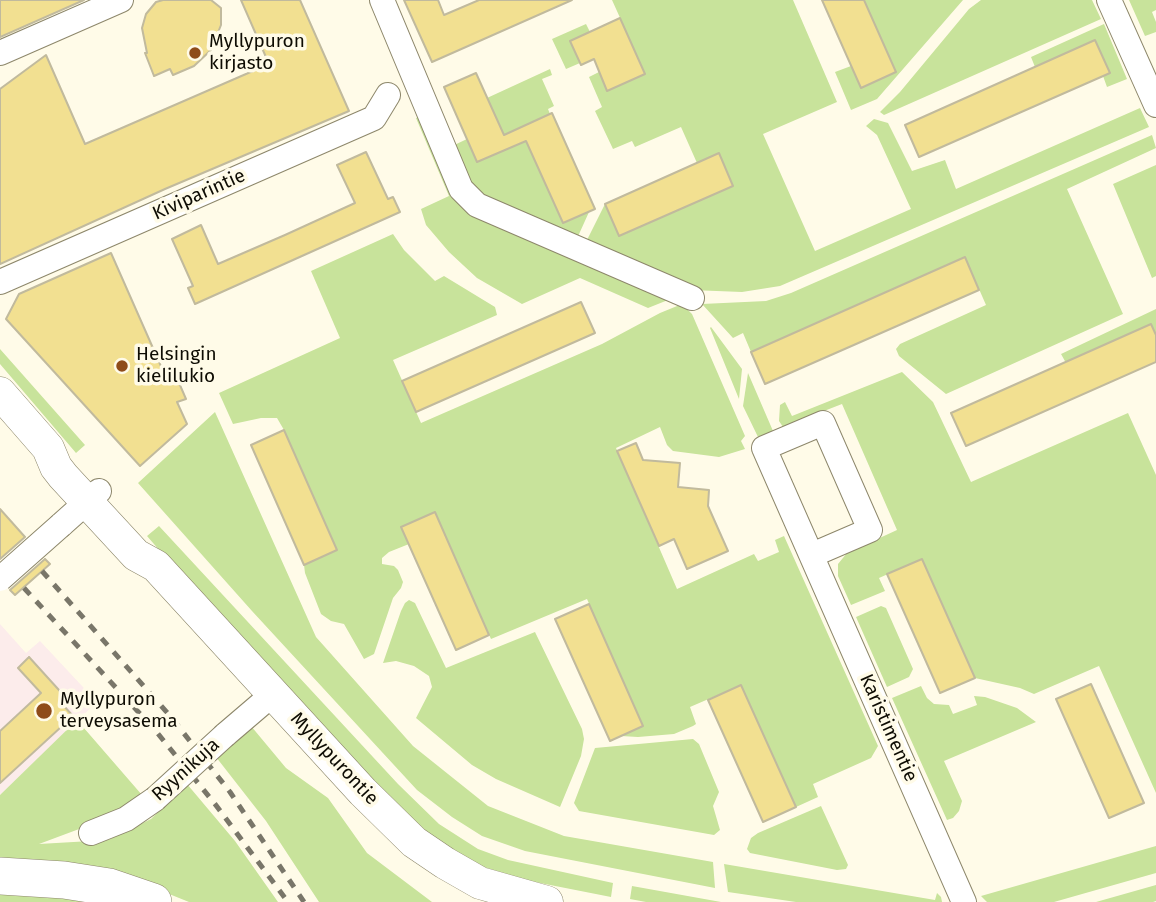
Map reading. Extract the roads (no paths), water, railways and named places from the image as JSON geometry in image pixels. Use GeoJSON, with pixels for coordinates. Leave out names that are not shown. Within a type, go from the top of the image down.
{"type":"FeatureCollection","features":[{"type":"Feature","properties":{"kind":"highway"},"geometry":{"type":"LineString","coordinates":[[0,876],[64,880],[109,887],[153,902]]}},
{"type":"Feature","properties":{"kind":"main road","name":"Myllypurontie"},"geometry":{"type":"LineString","coordinates":[[0,393],[48,448],[75,464],[93,497],[147,545],[156,566],[363,792],[414,842],[480,883],[547,902]]}},
{"type":"Feature","properties":{"kind":"street"},"geometry":{"type":"LineString","coordinates":[[0,53],[121,0]]}},
{"type":"Feature","properties":{"kind":"street"},"geometry":{"type":"LineString","coordinates":[[382,0],[461,189],[477,205],[692,298]]}},
{"type":"Feature","properties":{"kind":"street"},"geometry":{"type":"LineString","coordinates":[[1109,0],[1156,105]]}},
{"type":"Feature","properties":{"kind":"street","name":"Kiviparintie"},"geometry":{"type":"LineString","coordinates":[[0,282],[374,118],[388,95]]}},
{"type":"Feature","properties":{"kind":"street","name":"Karistimentie"},"geometry":{"type":"LineString","coordinates":[[812,555],[870,530],[823,423],[764,449],[963,902]]}},
{"type":"Feature","properties":{"kind":"street"},"geometry":{"type":"LineString","coordinates":[[0,579],[93,497]]}},
{"type":"Feature","properties":{"kind":"street","name":"Ryynikuja"},"geometry":{"type":"LineString","coordinates":[[91,833],[126,819],[155,799],[273,694]]}},
{"type":"Feature","properties":{"kind":"railway"},"geometry":{"type":"LineString","coordinates":[[42,571],[171,717],[230,792],[304,902]]}},
{"type":"Feature","properties":{"kind":"railway"},"geometry":{"type":"LineString","coordinates":[[24,588],[155,730],[215,804],[288,902]]}},
{"type":"Feature","properties":{"kind":"place","name":"Myllypuron kirjasto"},"geometry":{"type":"Point","coordinates":[195,53]}},
{"type":"Feature","properties":{"kind":"place","name":"Helsingin kielilukio"},"geometry":{"type":"Point","coordinates":[122,366]}},
{"type":"Feature","properties":{"kind":"place","name":"Myllypuron terveysasema"},"geometry":{"type":"Point","coordinates":[44,711]}}]}
